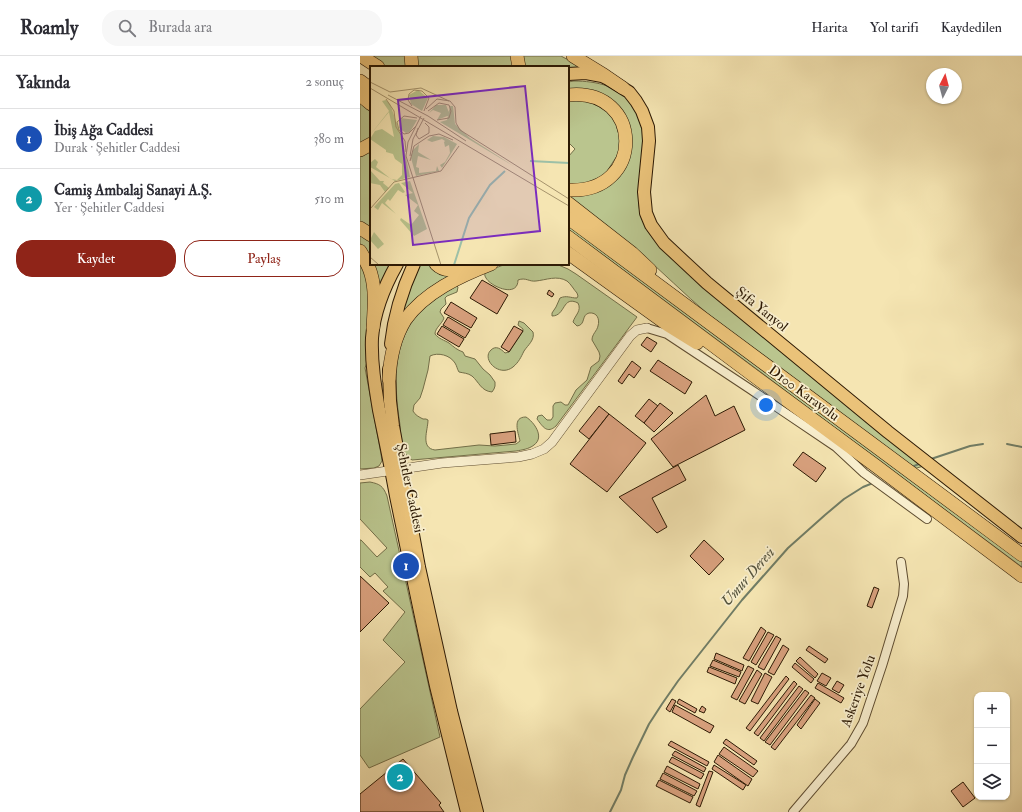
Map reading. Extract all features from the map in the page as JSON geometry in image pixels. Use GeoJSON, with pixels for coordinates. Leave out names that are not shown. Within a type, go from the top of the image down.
{"type":"FeatureCollection","features":[{"type":"Feature","properties":{"kind":"highway"},"geometry":{"type":"LineString","coordinates":[[361,56],[378,66]]}},
{"type":"Feature","properties":{"kind":"highway"},"geometry":{"type":"LineString","coordinates":[[367,56],[379,66]]}},
{"type":"Feature","properties":{"kind":"highway"},"geometry":{"type":"LineString","coordinates":[[411,56],[412,66]]}},
{"type":"Feature","properties":{"kind":"highway"},"geometry":{"type":"LineString","coordinates":[[517,56],[519,66]]}},
{"type":"Feature","properties":{"kind":"highway"},"geometry":{"type":"LineString","coordinates":[[572,56],[604,74],[624,88]]}},
{"type":"Feature","properties":{"kind":"highway"},"geometry":{"type":"LineString","coordinates":[[360,64],[370,71]]}},
{"type":"Feature","properties":{"kind":"highway"},"geometry":{"type":"LineString","coordinates":[[360,81],[370,88]]}},
{"type":"Feature","properties":{"kind":"highway"},"geometry":{"type":"LineString","coordinates":[[360,95],[370,103]]}},
{"type":"Feature","properties":{"kind":"highway"},"geometry":{"type":"LineString","coordinates":[[569,95],[587,95],[606,103],[620,119],[626,139],[623,158],[612,176],[594,186],[577,190],[569,190]]}},
{"type":"Feature","properties":{"kind":"highway"},"geometry":{"type":"LineString","coordinates":[[360,150],[370,145]]}},
{"type":"Feature","properties":{"kind":"highway"},"geometry":{"type":"LineString","coordinates":[[569,204],[632,253],[686,305]]}},
{"type":"Feature","properties":{"kind":"highway","name":"D100 Karayolu"},"geometry":{"type":"LineString","coordinates":[[569,219],[1022,555]]}},
{"type":"Feature","properties":{"kind":"highway"},"geometry":{"type":"LineString","coordinates":[[360,228],[370,234]]}},
{"type":"Feature","properties":{"kind":"highway","name":"D100 Karayolu"},"geometry":{"type":"LineString","coordinates":[[569,238],[1022,576]]}},
{"type":"Feature","properties":{"kind":"highway"},"geometry":{"type":"LineString","coordinates":[[360,251],[369,267],[373,281],[375,303],[373,328]]}},
{"type":"Feature","properties":{"kind":"highway"},"geometry":{"type":"LineString","coordinates":[[569,254],[668,325],[754,376]]}},
{"type":"Feature","properties":{"kind":"highway"},"geometry":{"type":"LineString","coordinates":[[437,265],[447,270],[452,270],[467,265]]}},
{"type":"Feature","properties":{"kind":"highway"},"geometry":{"type":"LineString","coordinates":[[389,379],[390,362],[394,344],[402,325],[410,314],[426,299],[448,284],[490,265]]}},
{"type":"Feature","properties":{"kind":"highway"},"geometry":{"type":"LineString","coordinates":[[569,265],[637,302]]}},
{"type":"Feature","properties":{"kind":"main road","name":"Şifa Yanyol"},"geometry":{"type":"LineString","coordinates":[[569,74],[586,73],[602,76],[624,88],[639,105],[646,120],[650,141],[644,192],[646,213],[651,225],[664,243],[706,283],[920,458],[935,468],[1022,537]]}},
{"type":"Feature","properties":{"kind":"main road"},"geometry":{"type":"LineString","coordinates":[[569,80],[581,78],[592,79],[608,82],[624,88]]}},
{"type":"Feature","properties":{"kind":"main road","name":"Şehitler Caddesi"},"geometry":{"type":"LineString","coordinates":[[396,265],[381,296],[373,328],[372,351],[374,378],[385,442],[396,470],[451,711],[477,812]]}},
{"type":"Feature","properties":{"kind":"main road","name":"Şehitler Caddesi"},"geometry":{"type":"LineString","coordinates":[[414,265],[404,287],[390,349],[390,401],[396,470],[435,679],[468,812]]}},
{"type":"Feature","properties":{"kind":"street"},"geometry":{"type":"LineString","coordinates":[[360,474],[518,457],[532,454],[544,449],[552,442],[630,336],[637,330],[647,328],[667,334],[750,389],[836,448],[864,473],[927,519]]}},
{"type":"Feature","properties":{"kind":"street","name":"Askeriye Yolu"},"geometry":{"type":"LineString","coordinates":[[793,812],[851,744],[862,723],[882,666],[903,596],[904,584],[901,562]]}},
{"type":"Feature","properties":{"kind":"green space"},"geometry":{"type":"Polygon","coordinates":[[[367,56],[408,56],[409,66],[382,66],[367,56]]]}},
{"type":"Feature","properties":{"kind":"green space"},"geometry":{"type":"Polygon","coordinates":[[[414,56],[513,56],[516,66],[415,66],[414,56]]]}},
{"type":"Feature","properties":{"kind":"green space"},"geometry":{"type":"Polygon","coordinates":[[[521,56],[561,56],[585,69],[569,69],[569,66],[523,66],[521,56]]]}},
{"type":"Feature","properties":{"kind":"green space"},"geometry":{"type":"Polygon","coordinates":[[[569,82],[591,82],[615,89],[629,99],[635,107],[644,131],[639,188],[640,213],[647,229],[657,243],[924,466],[913,469],[708,314],[639,252],[569,200],[569,194],[617,176],[624,119],[569,92],[569,82]]]}},
{"type":"Feature","properties":{"kind":"green space"},"geometry":{"type":"Polygon","coordinates":[[[583,98],[614,115],[622,148],[602,179],[569,187],[569,156],[575,149],[569,143],[569,99],[583,98]]]}},
{"type":"Feature","properties":{"kind":"green space"},"geometry":{"type":"Polygon","coordinates":[[[360,102],[370,109],[370,140],[360,145],[360,102]]]}},
{"type":"Feature","properties":{"kind":"green space"},"geometry":{"type":"Polygon","coordinates":[[[370,149],[370,229],[360,223],[360,154],[370,149]]]}},
{"type":"Feature","properties":{"kind":"green space"},"geometry":{"type":"Polygon","coordinates":[[[569,224],[1022,560],[1022,567],[827,422],[569,230],[569,224]]]}},
{"type":"Feature","properties":{"kind":"green space"},"geometry":{"type":"Polygon","coordinates":[[[360,232],[370,237],[370,260],[360,243],[360,232]]]}},
{"type":"Feature","properties":{"kind":"green space"},"geometry":{"type":"Polygon","coordinates":[[[360,256],[370,289],[368,359],[365,368],[382,461],[379,466],[374,468],[360,469],[360,256]]]}},
{"type":"Feature","properties":{"kind":"green space"},"geometry":{"type":"Polygon","coordinates":[[[372,265],[390,265],[378,288],[372,265]]]}},
{"type":"Feature","properties":{"kind":"green space"},"geometry":{"type":"Polygon","coordinates":[[[420,265],[434,265],[454,273],[401,316],[412,282],[420,265]]]}},
{"type":"Feature","properties":{"kind":"green space"},"geometry":{"type":"Polygon","coordinates":[[[503,265],[558,265],[576,274],[637,317],[553,428],[548,429],[541,425],[537,419],[538,416],[542,415],[547,420],[551,420],[553,417],[553,406],[555,403],[561,402],[568,405],[576,390],[587,380],[591,367],[599,361],[599,352],[592,340],[599,323],[598,319],[596,315],[589,313],[585,316],[582,324],[577,326],[573,322],[579,311],[579,306],[578,303],[573,301],[566,304],[560,313],[552,316],[552,313],[560,298],[577,298],[578,296],[570,284],[563,279],[555,278],[534,281],[521,279],[518,280],[514,289],[509,290],[493,285],[486,278],[485,272],[503,265]]]}},
{"type":"Feature","properties":{"kind":"green space"},"geometry":{"type":"Polygon","coordinates":[[[456,285],[458,287],[457,292],[445,298],[446,304],[440,312],[444,318],[435,334],[463,352],[465,356],[475,359],[490,375],[495,382],[495,386],[492,392],[485,390],[472,376],[459,372],[453,360],[447,356],[437,354],[430,356],[423,389],[420,398],[414,405],[413,411],[419,417],[428,420],[426,442],[428,446],[430,449],[435,450],[479,445],[495,446],[516,444],[520,441],[517,422],[519,419],[526,417],[535,426],[539,438],[534,445],[518,451],[412,460],[406,454],[401,440],[396,390],[396,373],[402,341],[409,326],[419,313],[433,300],[456,285]]]}},
{"type":"Feature","properties":{"kind":"green space"},"geometry":{"type":"Polygon","coordinates":[[[519,321],[524,323],[533,332],[532,340],[513,367],[508,370],[497,369],[490,362],[488,354],[495,348],[500,349],[505,353],[509,352],[523,331],[523,329],[518,325],[519,321]]]}},
{"type":"Feature","properties":{"kind":"green space"},"geometry":{"type":"Polygon","coordinates":[[[370,482],[381,486],[387,496],[440,737],[369,768],[360,755],[360,709],[405,662],[383,640],[405,612],[383,591],[388,587],[375,573],[370,577],[360,567],[360,540],[377,557],[387,548],[360,519],[360,483],[370,482]]]}},
{"type":"Feature","properties":{"kind":"building"},"geometry":{"type":"Polygon","coordinates":[[[482,280],[508,295],[497,314],[470,298],[482,280]]]}},
{"type":"Feature","properties":{"kind":"building"},"geometry":{"type":"Polygon","coordinates":[[[549,290],[554,294],[552,297],[547,294],[549,290]]]}},
{"type":"Feature","properties":{"kind":"building"},"geometry":{"type":"Polygon","coordinates":[[[451,302],[477,318],[471,328],[444,313],[451,302]]]}},
{"type":"Feature","properties":{"kind":"building"},"geometry":{"type":"Polygon","coordinates":[[[448,317],[470,330],[465,338],[443,325],[448,317]]]}},
{"type":"Feature","properties":{"kind":"building"},"geometry":{"type":"Polygon","coordinates":[[[442,326],[464,339],[459,347],[437,334],[442,326]]]}},
{"type":"Feature","properties":{"kind":"building"},"geometry":{"type":"Polygon","coordinates":[[[514,326],[523,331],[509,352],[501,347],[514,326]]]}},
{"type":"Feature","properties":{"kind":"building"},"geometry":{"type":"Polygon","coordinates":[[[647,337],[657,343],[651,352],[641,345],[647,337]]]}},
{"type":"Feature","properties":{"kind":"building"},"geometry":{"type":"Polygon","coordinates":[[[658,360],[692,382],[685,394],[650,371],[658,360]]]}},
{"type":"Feature","properties":{"kind":"building"},"geometry":{"type":"Polygon","coordinates":[[[632,361],[641,368],[634,378],[629,374],[622,384],[618,381],[632,361]]]}},
{"type":"Feature","properties":{"kind":"building"},"geometry":{"type":"Polygon","coordinates":[[[706,395],[715,416],[734,406],[745,430],[673,467],[651,439],[706,395]]]}},
{"type":"Feature","properties":{"kind":"building"},"geometry":{"type":"Polygon","coordinates":[[[649,399],[658,406],[644,423],[635,416],[649,399]]]}},
{"type":"Feature","properties":{"kind":"building"},"geometry":{"type":"Polygon","coordinates":[[[660,403],[673,413],[654,432],[644,423],[660,403]]]}},
{"type":"Feature","properties":{"kind":"building"},"geometry":{"type":"Polygon","coordinates":[[[599,406],[609,414],[589,439],[579,431],[599,406]]]}},
{"type":"Feature","properties":{"kind":"building"},"geometry":{"type":"Polygon","coordinates":[[[609,414],[646,443],[607,492],[570,464],[609,414]]]}},
{"type":"Feature","properties":{"kind":"building"},"geometry":{"type":"Polygon","coordinates":[[[515,431],[516,442],[491,445],[490,434],[515,431]]]}},
{"type":"Feature","properties":{"kind":"building"},"geometry":{"type":"Polygon","coordinates":[[[803,452],[826,468],[816,482],[793,465],[803,452]]]}},
{"type":"Feature","properties":{"kind":"building"},"geometry":{"type":"Polygon","coordinates":[[[678,465],[686,480],[652,498],[667,527],[657,533],[619,497],[678,465]]]}},
{"type":"Feature","properties":{"kind":"building"},"geometry":{"type":"Polygon","coordinates":[[[704,540],[724,559],[709,575],[690,556],[704,540]]]}},
{"type":"Feature","properties":{"kind":"building"},"geometry":{"type":"Polygon","coordinates":[[[360,576],[389,603],[360,632],[360,576]]]}},
{"type":"Feature","properties":{"kind":"building"},"geometry":{"type":"Polygon","coordinates":[[[874,587],[879,589],[872,608],[867,606],[874,587]]]}},
{"type":"Feature","properties":{"kind":"building"},"geometry":{"type":"Polygon","coordinates":[[[761,627],[766,631],[749,661],[743,658],[761,627]]]}},
{"type":"Feature","properties":{"kind":"building"},"geometry":{"type":"Polygon","coordinates":[[[768,632],[774,635],[756,665],[751,662],[768,632]]]}},
{"type":"Feature","properties":{"kind":"building"},"geometry":{"type":"Polygon","coordinates":[[[776,636],[781,639],[764,670],[758,667],[776,636]]]}},
{"type":"Feature","properties":{"kind":"building"},"geometry":{"type":"Polygon","coordinates":[[[783,645],[789,649],[774,675],[768,672],[783,645]]]}},
{"type":"Feature","properties":{"kind":"building"},"geometry":{"type":"Polygon","coordinates":[[[809,646],[828,659],[825,663],[806,650],[809,646]]]}},
{"type":"Feature","properties":{"kind":"building"},"geometry":{"type":"Polygon","coordinates":[[[716,653],[744,665],[742,671],[714,659],[716,653]]]}},
{"type":"Feature","properties":{"kind":"building"},"geometry":{"type":"Polygon","coordinates":[[[800,657],[818,674],[815,678],[796,661],[800,657]]]}},
{"type":"Feature","properties":{"kind":"building"},"geometry":{"type":"Polygon","coordinates":[[[713,660],[741,672],[739,677],[710,666],[713,660]]]}},
{"type":"Feature","properties":{"kind":"building"},"geometry":{"type":"Polygon","coordinates":[[[795,663],[814,679],[811,683],[792,667],[795,663]]]}},
{"type":"Feature","properties":{"kind":"building"},"geometry":{"type":"Polygon","coordinates":[[[748,666],[754,669],[737,700],[731,697],[748,666]]]}},
{"type":"Feature","properties":{"kind":"building"},"geometry":{"type":"Polygon","coordinates":[[[709,667],[737,678],[735,684],[707,672],[709,667]]]}},
{"type":"Feature","properties":{"kind":"building"},"geometry":{"type":"Polygon","coordinates":[[[757,670],[762,674],[745,704],[739,701],[757,670]]]}},
{"type":"Feature","properties":{"kind":"building"},"geometry":{"type":"Polygon","coordinates":[[[765,673],[772,677],[758,704],[751,701],[765,673]]]}},
{"type":"Feature","properties":{"kind":"building"},"geometry":{"type":"Polygon","coordinates":[[[822,673],[831,678],[826,686],[817,681],[822,673]]]}},
{"type":"Feature","properties":{"kind":"building"},"geometry":{"type":"Polygon","coordinates":[[[786,676],[789,679],[750,731],[746,728],[786,676]]]}},
{"type":"Feature","properties":{"kind":"building"},"geometry":{"type":"Polygon","coordinates":[[[794,681],[797,684],[758,736],[754,733],[794,681]]]}},
{"type":"Feature","properties":{"kind":"building"},"geometry":{"type":"Polygon","coordinates":[[[837,681],[844,685],[839,693],[832,689],[837,681]]]}},
{"type":"Feature","properties":{"kind":"building"},"geometry":{"type":"Polygon","coordinates":[[[818,683],[844,698],[841,703],[815,688],[818,683]]]}},
{"type":"Feature","properties":{"kind":"building"},"geometry":{"type":"Polygon","coordinates":[[[799,686],[803,689],[764,741],[760,738],[799,686]]]}},
{"type":"Feature","properties":{"kind":"building"},"geometry":{"type":"Polygon","coordinates":[[[805,690],[809,693],[770,745],[765,742],[805,690]]]}},
{"type":"Feature","properties":{"kind":"building"},"geometry":{"type":"Polygon","coordinates":[[[811,695],[815,698],[775,750],[771,747],[811,695]]]}},
{"type":"Feature","properties":{"kind":"building"},"geometry":{"type":"Polygon","coordinates":[[[672,699],[676,701],[670,712],[666,709],[672,699]]]}},
{"type":"Feature","properties":{"kind":"building"},"geometry":{"type":"Polygon","coordinates":[[[679,699],[697,709],[695,713],[677,703],[679,699]]]}},
{"type":"Feature","properties":{"kind":"building"},"geometry":{"type":"Polygon","coordinates":[[[815,699],[820,703],[801,729],[797,725],[815,699]]]}},
{"type":"Feature","properties":{"kind":"building"},"geometry":{"type":"Polygon","coordinates":[[[675,705],[714,726],[710,733],[672,712],[675,705]]]}},
{"type":"Feature","properties":{"kind":"building"},"geometry":{"type":"Polygon","coordinates":[[[702,706],[706,709],[704,713],[699,711],[702,706]]]}},
{"type":"Feature","properties":{"kind":"building"},"geometry":{"type":"Polygon","coordinates":[[[726,739],[757,761],[754,765],[723,743],[726,739]]]}},
{"type":"Feature","properties":{"kind":"building"},"geometry":{"type":"Polygon","coordinates":[[[671,741],[709,762],[707,766],[668,745],[671,741]]]}},
{"type":"Feature","properties":{"kind":"building"},"geometry":{"type":"Polygon","coordinates":[[[724,747],[758,771],[753,777],[719,754],[724,747]]]}},
{"type":"Feature","properties":{"kind":"building"},"geometry":{"type":"Polygon","coordinates":[[[675,751],[706,768],[704,772],[672,755],[675,751]]]}},
{"type":"Feature","properties":{"kind":"building"},"geometry":{"type":"Polygon","coordinates":[[[718,755],[752,779],[748,786],[714,762],[718,755]]]}},
{"type":"Feature","properties":{"kind":"building"},"geometry":{"type":"Polygon","coordinates":[[[672,757],[704,774],[701,779],[669,762],[672,757]]]}},
{"type":"Feature","properties":{"kind":"building"},"geometry":{"type":"Polygon","coordinates":[[[403,759],[441,803],[439,805],[444,812],[360,812],[360,794],[403,759]]]}},
{"type":"Feature","properties":{"kind":"building"},"geometry":{"type":"Polygon","coordinates":[[[714,765],[746,785],[743,790],[712,769],[714,765]]]}},
{"type":"Feature","properties":{"kind":"building"},"geometry":{"type":"Polygon","coordinates":[[[667,766],[700,784],[698,789],[664,772],[667,766]]]}},
{"type":"Feature","properties":{"kind":"building"},"geometry":{"type":"Polygon","coordinates":[[[709,771],[713,772],[700,807],[696,805],[709,771]]]}},
{"type":"Feature","properties":{"kind":"building"},"geometry":{"type":"Polygon","coordinates":[[[663,773],[697,791],[694,796],[660,779],[663,773]]]}},
{"type":"Feature","properties":{"kind":"building"},"geometry":{"type":"Polygon","coordinates":[[[659,780],[693,797],[690,803],[656,786],[659,780]]]}},
{"type":"Feature","properties":{"kind":"building"},"geometry":{"type":"Polygon","coordinates":[[[963,782],[974,799],[963,807],[951,791],[963,782]]]}},
{"type":"Feature","properties":{"kind":"waterway","name":"Umur Deresi"},"geometry":{"type":"LineString","coordinates":[[931,459],[970,446],[983,444]]}},
{"type":"Feature","properties":{"kind":"waterway","name":"Umur Deresi"},"geometry":{"type":"LineString","coordinates":[[1007,444],[1022,447]]}},
{"type":"Feature","properties":{"kind":"waterway","name":"Umur Deresi"},"geometry":{"type":"LineString","coordinates":[[912,467],[921,463]]}},
{"type":"Feature","properties":{"kind":"waterway","name":"Umur Deresi"},"geometry":{"type":"LineString","coordinates":[[610,812],[621,790],[625,775],[649,724],[678,681],[742,600],[788,548],[844,499],[863,487],[873,483]]}},
{"type":"Feature","properties":{"kind":"place","name":"İbiş Ağa Caddesi"},"geometry":{"type":"Point","coordinates":[406,566]}},
{"type":"Feature","properties":{"kind":"place","name":"Camiş Ambalaj Sanayi A.Ş."},"geometry":{"type":"Point","coordinates":[400,777]}}]}
